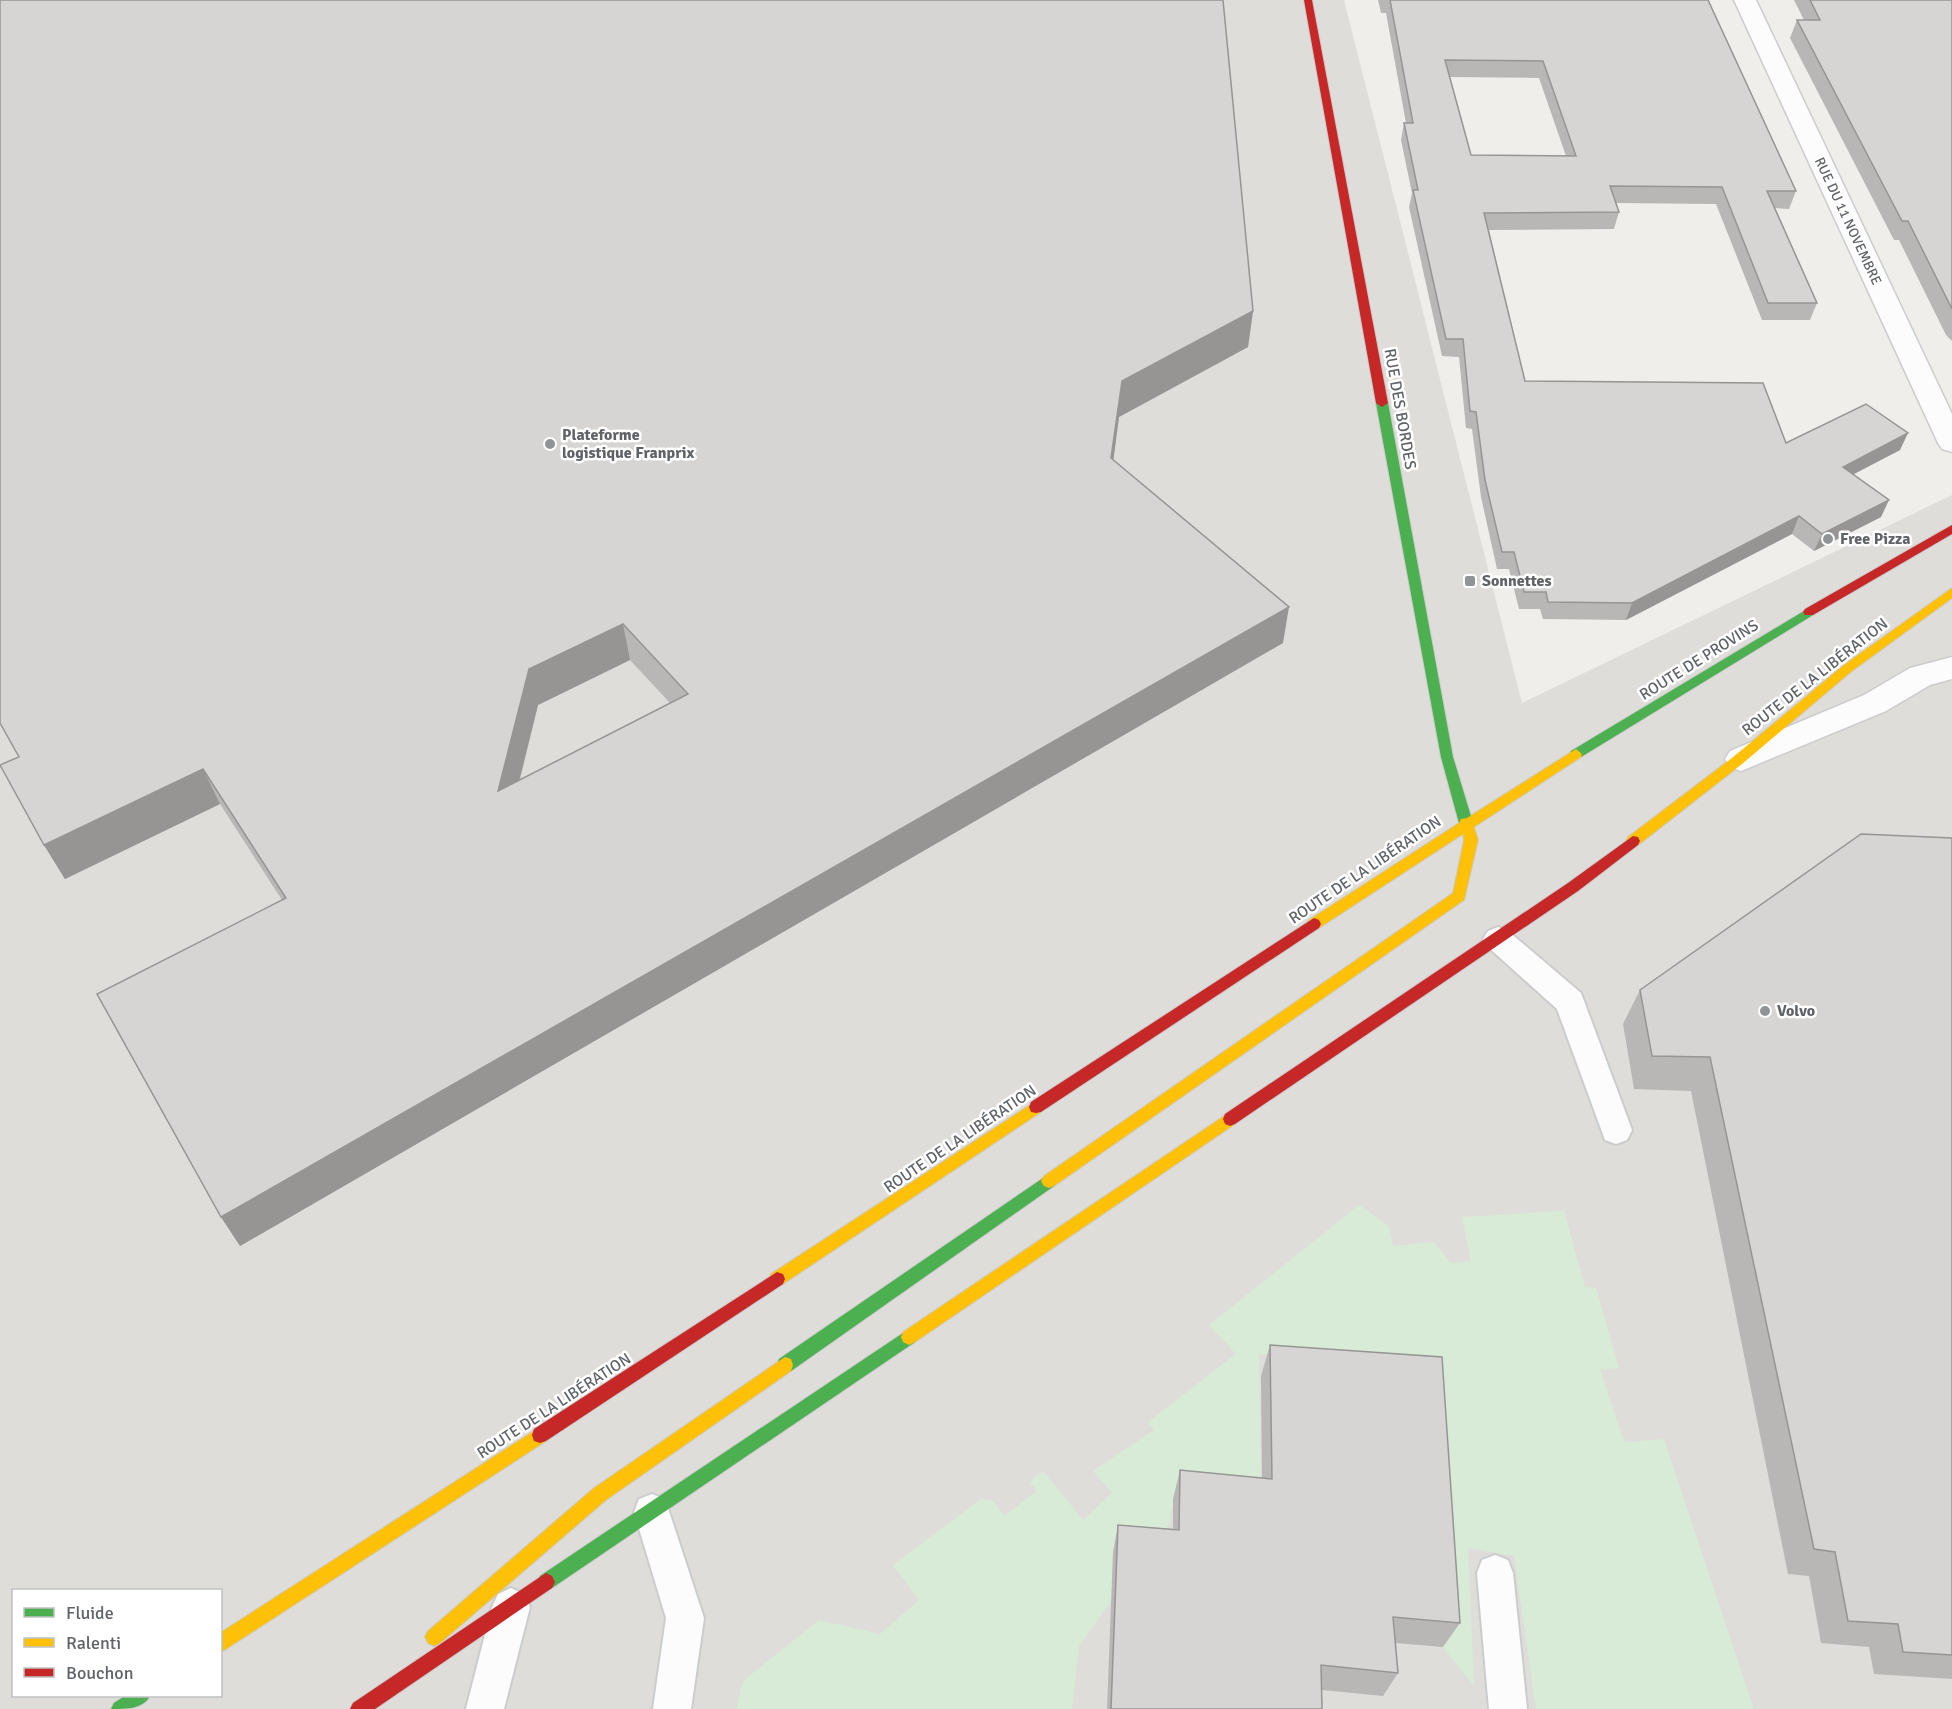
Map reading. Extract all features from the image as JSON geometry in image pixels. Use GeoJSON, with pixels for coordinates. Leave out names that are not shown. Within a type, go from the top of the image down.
{"type":"FeatureCollection","features":[{"type":"Feature","properties":{"kind":"main road","name":"RUE DES BORDES"},"geometry":{"type":"LineString","coordinates":[[1308,0],[1447,757],[1466,823]]}},
{"type":"Feature","properties":{"kind":"main road","name":"ROUTE DE PROVINS"},"geometry":{"type":"LineString","coordinates":[[1466,823],[1799,617],[1952,529]]}},
{"type":"Feature","properties":{"kind":"main road","name":"ROUTE DE LA LIBÉRATION"},"geometry":{"type":"LineString","coordinates":[[359,1709],[1573,887],[1737,761],[1848,668],[1952,592]]}},
{"type":"Feature","properties":{"kind":"main road","name":"ROUTE DE LA LIBÉRATION"},"geometry":{"type":"LineString","coordinates":[[222,1643],[1466,823],[1471,840],[1459,896],[600,1494],[351,1709]]}},
{"type":"Feature","properties":{"kind":"main road"},"geometry":{"type":"LineString","coordinates":[[120,1709],[138,1697]]}},
{"type":"Feature","properties":{"kind":"street","name":"RUE DU 11 NOVEMBRE"},"geometry":{"type":"LineString","coordinates":[[1745,0],[1952,442]]}},
{"type":"Feature","properties":{"kind":"street"},"geometry":{"type":"LineString","coordinates":[[1737,761],[1875,703],[1921,676],[1952,668]]}},
{"type":"Feature","properties":{"kind":"lane"},"geometry":{"type":"LineString","coordinates":[[1498,939],[1570,1002],[1616,1130]]}},
{"type":"Feature","properties":{"kind":"lane"},"geometry":{"type":"LineString","coordinates":[[652,1512],[685,1618],[672,1709]]}},
{"type":"Feature","properties":{"kind":"lane"},"geometry":{"type":"LineString","coordinates":[[1496,1573],[1508,1709]]}},
{"type":"Feature","properties":{"kind":"lane"},"geometry":{"type":"LineString","coordinates":[[485,1709],[511,1607]]}},
{"type":"Feature","properties":{"kind":"shaded area"},"geometry":{"type":"Polygon","coordinates":[[[0,0],[1344,0],[1522,703],[1952,495],[1952,1709],[0,1709],[0,0]]]}},
{"type":"Feature","properties":{"kind":"green space"},"geometry":{"type":"Polygon","coordinates":[[[1359,1205],[1389,1226],[1393,1246],[1434,1242],[1451,1263],[1471,1261],[1462,1217],[1564,1211],[1585,1287],[1596,1288],[1619,1368],[1600,1370],[1624,1442],[1664,1439],[1754,1709],[1536,1709],[1514,1556],[1468,1548],[1474,1686],[1443,1647],[1427,1388],[1445,1365],[1259,1354],[1263,1631],[1174,1499],[1162,1556],[1112,1600],[1079,1646],[1072,1709],[737,1709],[743,1681],[819,1620],[880,1634],[919,1600],[893,1565],[981,1499],[993,1501],[1004,1516],[1037,1491],[1030,1483],[1035,1476],[1044,1472],[1083,1520],[1112,1493],[1093,1471],[1154,1430],[1148,1422],[1236,1354],[1209,1325],[1359,1205]]]}},
{"type":"Feature","properties":{"kind":"building","name":"Plateforme logistique Franprix"},"geometry":{"type":"Polygon","coordinates":[[[0,0],[1223,0],[1253,311],[1122,381],[1111,458],[1289,607],[221,1217],[97,994],[286,898],[203,769],[44,845],[0,765],[19,757],[0,723],[0,0]],[[623,624],[529,669],[498,791],[688,694],[623,624]]]}},
{"type":"Feature","properties":{"kind":"building"},"geometry":{"type":"Polygon","coordinates":[[[1390,0],[1708,0],[1796,191],[1767,191],[1817,303],[1768,303],[1722,187],[1610,186],[1619,212],[1484,213],[1525,381],[1763,383],[1786,443],[1866,404],[1908,433],[1843,467],[1889,500],[1822,534],[1799,516],[1632,603],[1548,602],[1546,592],[1524,592],[1514,552],[1502,552],[1485,480],[1476,412],[1470,411],[1463,339],[1446,339],[1413,190],[1418,190],[1404,123],[1413,123],[1390,0]],[[1445,60],[1471,155],[1576,156],[1543,61],[1445,60]]]}},
{"type":"Feature","properties":{"kind":"building"},"geometry":{"type":"Polygon","coordinates":[[[1810,0],[1952,0],[1952,309],[1908,221],[1902,221],[1797,20],[1820,20],[1810,0]]]}},
{"type":"Feature","properties":{"kind":"building"},"geometry":{"type":"Polygon","coordinates":[[[1861,834],[1952,838],[1952,1655],[1903,1652],[1898,1624],[1848,1621],[1835,1552],[1814,1549],[1710,1057],[1652,1056],[1640,990],[1861,834]]]}},
{"type":"Feature","properties":{"kind":"building"},"geometry":{"type":"Polygon","coordinates":[[[1270,1345],[1442,1357],[1460,1623],[1393,1617],[1398,1673],[1321,1665],[1322,1709],[1111,1709],[1118,1525],[1179,1530],[1180,1470],[1272,1479],[1270,1345]]]}},
{"type":"Feature","properties":{"kind":"traffic: fast"},"geometry":{"type":"LineString","coordinates":[[1382,403],[1447,757],[1466,823]]}},
{"type":"Feature","properties":{"kind":"traffic: fast"},"geometry":{"type":"LineString","coordinates":[[1576,754],[1809,612]]}},
{"type":"Feature","properties":{"kind":"traffic: fast"},"geometry":{"type":"LineString","coordinates":[[785,1365],[1049,1181]]}},
{"type":"Feature","properties":{"kind":"traffic: fast"},"geometry":{"type":"LineString","coordinates":[[546,1582],[909,1337]]}},
{"type":"Feature","properties":{"kind":"traffic: fast"},"geometry":{"type":"LineString","coordinates":[[120,1709],[139,1697]]}},
{"type":"Feature","properties":{"kind":"traffic: slow"},"geometry":{"type":"LineString","coordinates":[[1633,841],[1737,761],[1848,668],[1952,592]]}},
{"type":"Feature","properties":{"kind":"traffic: slow"},"geometry":{"type":"LineString","coordinates":[[1314,924],[1576,754]]}},
{"type":"Feature","properties":{"kind":"traffic: slow"},"geometry":{"type":"LineString","coordinates":[[1049,1181],[1459,896],[1471,840],[1466,823]]}},
{"type":"Feature","properties":{"kind":"traffic: slow"},"geometry":{"type":"LineString","coordinates":[[777,1279],[1036,1107]]}},
{"type":"Feature","properties":{"kind":"traffic: slow"},"geometry":{"type":"LineString","coordinates":[[909,1337],[1230,1119]]}},
{"type":"Feature","properties":{"kind":"traffic: slow"},"geometry":{"type":"LineString","coordinates":[[434,1637],[600,1494],[785,1365]]}},
{"type":"Feature","properties":{"kind":"traffic: slow"},"geometry":{"type":"LineString","coordinates":[[222,1643],[540,1435]]}},
{"type":"Feature","properties":{"kind":"traffic: jam"},"geometry":{"type":"LineString","coordinates":[[1308,0],[1382,403]]}},
{"type":"Feature","properties":{"kind":"traffic: jam"},"geometry":{"type":"LineString","coordinates":[[1809,612],[1952,529]]}},
{"type":"Feature","properties":{"kind":"traffic: jam"},"geometry":{"type":"LineString","coordinates":[[1230,1119],[1573,887],[1633,841]]}},
{"type":"Feature","properties":{"kind":"traffic: jam"},"geometry":{"type":"LineString","coordinates":[[1036,1107],[1314,924]]}},
{"type":"Feature","properties":{"kind":"traffic: jam"},"geometry":{"type":"LineString","coordinates":[[540,1435],[777,1279]]}},
{"type":"Feature","properties":{"kind":"traffic: jam"},"geometry":{"type":"LineString","coordinates":[[359,1709],[546,1582]]}},
{"type":"Feature","properties":{"kind":"place","name":"Plateforme logistique Franprix"},"geometry":{"type":"Point","coordinates":[550,444]}},
{"type":"Feature","properties":{"kind":"place","name":"Free Pizza"},"geometry":{"type":"Point","coordinates":[1828,539]}},
{"type":"Feature","properties":{"kind":"place","name":"Sonnettes"},"geometry":{"type":"Point","coordinates":[1470,581]}},
{"type":"Feature","properties":{"kind":"place","name":"Volvo"},"geometry":{"type":"Point","coordinates":[1765,1011]}}]}
